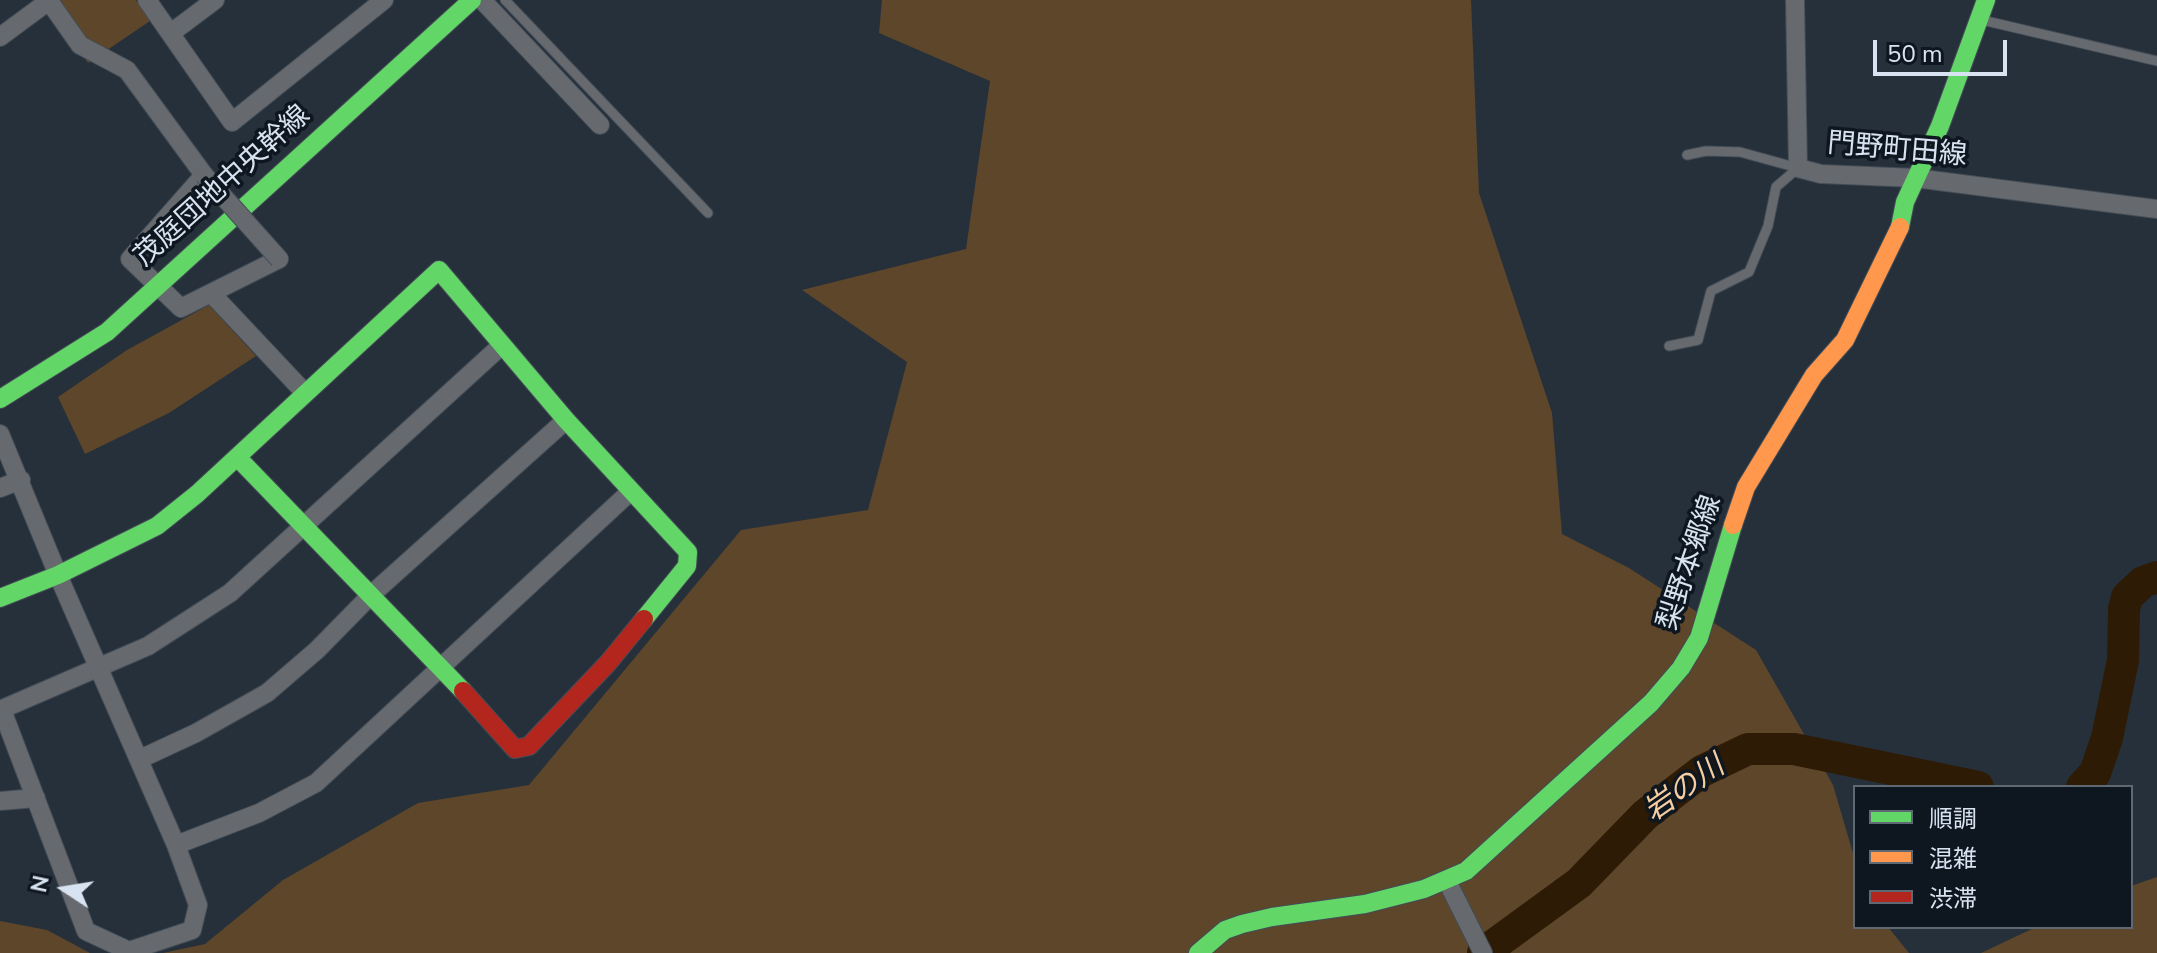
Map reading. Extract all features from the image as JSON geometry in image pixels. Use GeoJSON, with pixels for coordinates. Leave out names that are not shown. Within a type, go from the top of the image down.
{"type":"FeatureCollection","features":[{"type":"Feature","properties":{"kind":"street"},"geometry":{"type":"LineString","coordinates":[[0,37],[49,0],[80,45],[127,70],[204,175],[279,259],[181,308],[130,259],[204,175]]}},
{"type":"Feature","properties":{"kind":"street"},"geometry":{"type":"LineString","coordinates":[[147,0],[232,122],[384,0]]}},
{"type":"Feature","properties":{"kind":"street"},"geometry":{"type":"LineString","coordinates":[[171,33],[215,0]]}},
{"type":"Feature","properties":{"kind":"street","name":"茂庭団地中央幹線"},"geometry":{"type":"LineString","coordinates":[[0,399],[107,332],[472,0]]}},
{"type":"Feature","properties":{"kind":"street"},"geometry":{"type":"LineString","coordinates":[[482,0],[600,125]]}},
{"type":"Feature","properties":{"kind":"street","name":"門野町田線"},"geometry":{"type":"LineString","coordinates":[[1795,0],[1798,168],[1821,174],[1915,178],[2157,209]]}},
{"type":"Feature","properties":{"kind":"street","name":"梨野本郷線"},"geometry":{"type":"LineString","coordinates":[[1198,953],[1225,930],[1242,924],[1365,904],[1447,881],[1477,863],[1576,773],[1651,703],[1681,668],[1699,638],[1722,556],[1746,487],[1814,375],[1845,340],[1899,230],[1905,202],[1940,126],[1986,0]]}},
{"type":"Feature","properties":{"kind":"street"},"geometry":{"type":"LineString","coordinates":[[0,598],[58,575],[157,526],[237,457],[439,270],[566,420],[688,552],[687,566],[608,663],[529,746],[515,749],[441,666],[237,457]]}},
{"type":"Feature","properties":{"kind":"street"},"geometry":{"type":"LineString","coordinates":[[211,293],[305,393]]}},
{"type":"Feature","properties":{"kind":"street"},"geometry":{"type":"LineString","coordinates":[[0,434],[97,667],[140,759],[198,905],[192,930],[129,951],[86,931],[1,710],[97,667],[148,646],[230,593],[502,345]]}},
{"type":"Feature","properties":{"kind":"street"},"geometry":{"type":"LineString","coordinates":[[140,759],[196,733],[267,693],[566,420]]}},
{"type":"Feature","properties":{"kind":"street"},"geometry":{"type":"LineString","coordinates":[[0,488],[21,480]]}},
{"type":"Feature","properties":{"kind":"street"},"geometry":{"type":"LineString","coordinates":[[176,845],[259,813],[316,783],[631,491]]}},
{"type":"Feature","properties":{"kind":"street"},"geometry":{"type":"LineString","coordinates":[[0,801],[36,798]]}},
{"type":"Feature","properties":{"kind":"street"},"geometry":{"type":"LineString","coordinates":[[1447,881],[1480,946]]}},
{"type":"Feature","properties":{"kind":"lane"},"geometry":{"type":"LineString","coordinates":[[505,0],[708,213]]}},
{"type":"Feature","properties":{"kind":"lane"},"geometry":{"type":"LineString","coordinates":[[1979,19],[2157,61]]}},
{"type":"Feature","properties":{"kind":"lane"},"geometry":{"type":"LineString","coordinates":[[1687,155],[1706,151],[1740,152],[1798,168]]}},
{"type":"Feature","properties":{"kind":"lane"},"geometry":{"type":"LineString","coordinates":[[1669,346],[1698,340],[1711,291],[1749,272],[1768,226],[1776,187],[1798,168]]}},
{"type":"Feature","properties":{"kind":"shaded area"},"geometry":{"type":"Polygon","coordinates":[[[46,0],[136,0],[150,21],[88,63],[46,0]]]}},
{"type":"Feature","properties":{"kind":"shaded area"},"geometry":{"type":"Polygon","coordinates":[[[882,0],[1471,0],[1479,193],[1552,413],[1562,534],[1629,568],[1756,650],[1833,785],[1853,853],[1853,929],[1890,929],[1909,953],[163,953],[205,944],[283,880],[418,803],[529,785],[741,530],[868,510],[907,362],[802,290],[966,249],[990,81],[879,33],[882,0]]]}},
{"type":"Feature","properties":{"kind":"shaded area"},"geometry":{"type":"Polygon","coordinates":[[[209,305],[256,356],[169,413],[85,454],[58,397],[127,350],[209,305]]]}},
{"type":"Feature","properties":{"kind":"shaded area"},"geometry":{"type":"Polygon","coordinates":[[[2157,877],[2157,953],[1981,953],[2032,929],[2133,929],[2133,885],[2157,877]]]}},
{"type":"Feature","properties":{"kind":"shaded area"},"geometry":{"type":"Polygon","coordinates":[[[0,921],[47,930],[90,953],[0,953],[0,921]]]}},
{"type":"Feature","properties":{"kind":"waterway","name":"岩の川"},"geometry":{"type":"LineString","coordinates":[[2084,785],[2095,773],[2107,738],[2123,660],[2127,597],[2143,582],[2157,577]]}},
{"type":"Feature","properties":{"kind":"waterway","name":"岩の川"},"geometry":{"type":"LineString","coordinates":[[1483,953],[1579,883],[1645,815],[1702,771],[1748,749],[1794,749],[1968,785]]}},
{"type":"Feature","properties":{"kind":"traffic: fast"},"geometry":{"type":"LineString","coordinates":[[0,399],[107,332],[472,0]]}},
{"type":"Feature","properties":{"kind":"traffic: fast"},"geometry":{"type":"LineString","coordinates":[[1900,227],[1905,202],[1940,126],[1986,0]]}},
{"type":"Feature","properties":{"kind":"traffic: fast"},"geometry":{"type":"LineString","coordinates":[[0,598],[58,575],[157,526],[197,494],[439,270],[566,420],[688,552],[687,566],[644,619]]}},
{"type":"Feature","properties":{"kind":"traffic: fast"},"geometry":{"type":"LineString","coordinates":[[237,457],[463,691]]}},
{"type":"Feature","properties":{"kind":"traffic: fast"},"geometry":{"type":"LineString","coordinates":[[1198,953],[1225,930],[1242,924],[1365,904],[1424,889],[1466,871],[1651,703],[1681,668],[1699,638],[1733,525]]}},
{"type":"Feature","properties":{"kind":"traffic: slow"},"geometry":{"type":"LineString","coordinates":[[1733,525],[1746,487],[1814,375],[1845,340],[1900,227]]}},
{"type":"Feature","properties":{"kind":"traffic: jam"},"geometry":{"type":"LineString","coordinates":[[463,691],[515,749],[529,746],[608,663],[644,619]]}}]}
